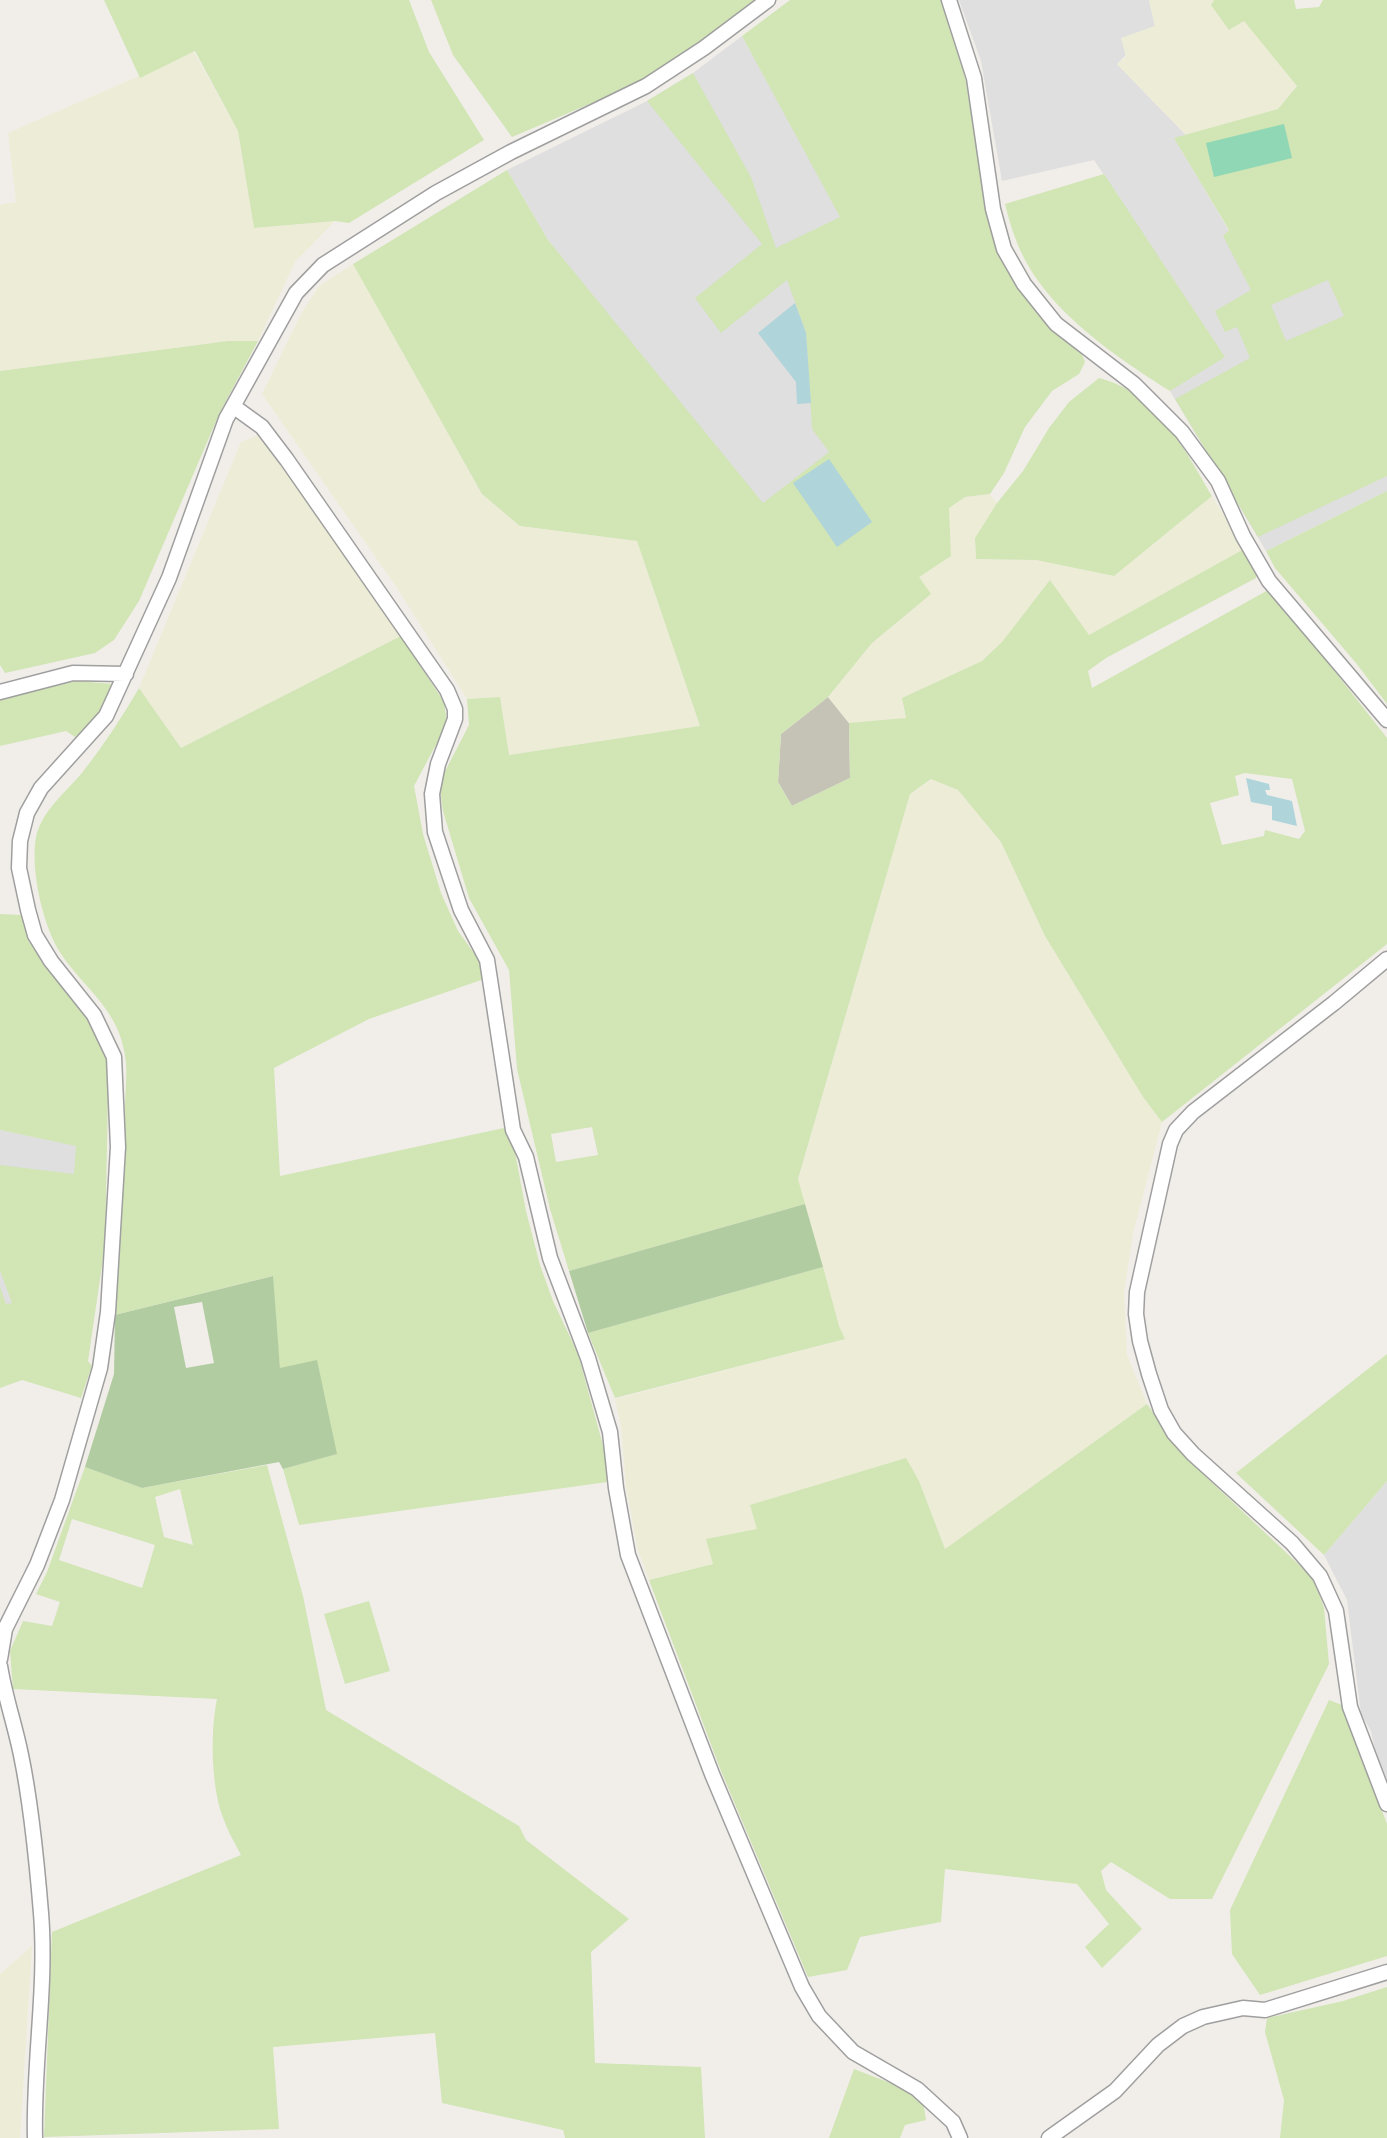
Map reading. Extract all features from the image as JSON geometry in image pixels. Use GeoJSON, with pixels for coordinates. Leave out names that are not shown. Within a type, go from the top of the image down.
{"type":"FeatureCollection","features":[{"type":"Feature","properties":{"kind":"street"},"geometry":{"type":"LineString","coordinates":[[0,1659],[5,1629],[37,1565],[62,1500],[100,1368],[108,1312],[118,1147],[114,1057],[94,1015],[51,961],[35,935],[19,868],[20,841],[27,813],[41,788],[106,716],[169,578],[226,419],[296,293],[323,265],[436,193],[511,152],[646,86],[768,0]]}},
{"type":"Feature","properties":{"kind":"street"},"geometry":{"type":"LineString","coordinates":[[949,0],[974,78],[993,209],[1004,249],[1024,284],[1056,324],[1134,384],[1182,432],[1218,481],[1243,536],[1269,581],[1387,720]]}},
{"type":"Feature","properties":{"kind":"street"},"geometry":{"type":"LineString","coordinates":[[233,406],[262,427],[287,460],[439,678],[455,709],[455,719],[438,764],[432,794],[435,832],[461,910],[487,960],[513,1130],[526,1157],[550,1258],[588,1358],[610,1432],[628,1555],[712,1774],[802,1987],[819,2016],[853,2052],[917,2089],[953,2122],[960,2138]]}},
{"type":"Feature","properties":{"kind":"street"},"geometry":{"type":"LineString","coordinates":[[0,692],[73,673],[126,674]]}},
{"type":"Feature","properties":{"kind":"street"},"geometry":{"type":"LineString","coordinates":[[1387,959],[1193,1112],[1176,1130],[1164,1165],[1137,1292],[1136,1314],[1149,1374],[1161,1410],[1174,1433],[1193,1454],[1292,1543],[1320,1576],[1336,1611],[1350,1707],[1387,1804]]}},
{"type":"Feature","properties":{"kind":"street"},"geometry":{"type":"LineString","coordinates":[[0,1666],[21,1755],[41,1912],[35,2138]]}},
{"type":"Feature","properties":{"kind":"street"},"geometry":{"type":"LineString","coordinates":[[1049,2138],[1115,2091],[1158,2045],[1183,2026],[1203,2017],[1243,2008],[1265,2010],[1387,1972]]}},
{"type":"Feature","properties":{"kind":"shaded area"},"geometry":{"type":"Polygon","coordinates":[[[959,0],[1149,0],[1155,26],[1117,64],[1186,135],[1175,139],[1229,231],[1387,251],[1387,491],[1266,551],[1170,391],[1224,356],[1094,160],[1002,181],[981,61],[959,0]]]}},
{"type":"Feature","properties":{"kind":"shaded area"},"geometry":{"type":"Polygon","coordinates":[[[742,36],[841,217],[931,594],[872,643],[548,240],[507,170],[647,101],[693,73],[742,36]]]}},
{"type":"Feature","properties":{"kind":"shaded area"},"geometry":{"type":"Polygon","coordinates":[[[828,697],[849,723],[850,778],[792,806],[778,782],[781,734],[828,697]]]}},
{"type":"Feature","properties":{"kind":"shaded area"},"geometry":{"type":"Polygon","coordinates":[[[0,1130],[88,1148],[0,1335],[0,1130]]]}},
{"type":"Feature","properties":{"kind":"shaded area"},"geometry":{"type":"Polygon","coordinates":[[[1387,1481],[1387,1785],[1377,1760],[1371,1731],[1361,1714],[1347,1600],[1324,1555],[1387,1481]]]}},
{"type":"Feature","properties":{"kind":"green space"},"geometry":{"type":"Polygon","coordinates":[[[104,0],[409,0],[429,52],[484,140],[349,223],[335,221],[254,228],[238,131],[195,51],[140,78],[104,0]]]}},
{"type":"Feature","properties":{"kind":"green space"},"geometry":{"type":"Polygon","coordinates":[[[431,0],[760,0],[646,80],[512,137],[453,55],[431,0]]]}},
{"type":"Feature","properties":{"kind":"green space"},"geometry":{"type":"Polygon","coordinates":[[[790,0],[941,0],[965,77],[987,206],[1016,281],[1049,328],[1080,349],[1085,362],[1079,374],[1052,391],[1025,427],[1004,473],[990,494],[965,497],[949,508],[951,556],[919,577],[931,594],[872,643],[828,697],[781,734],[778,782],[792,806],[850,778],[849,723],[906,718],[902,698],[982,661],[1002,642],[1050,580],[1089,635],[1244,549],[1258,572],[1256,578],[1106,658],[1088,671],[1092,688],[1270,589],[1387,738],[1387,944],[1162,1122],[1143,1097],[1045,936],[1001,842],[958,790],[931,779],[910,794],[798,1179],[805,1204],[569,1271],[550,1209],[517,1069],[509,970],[469,898],[443,811],[439,783],[469,725],[467,699],[500,697],[509,755],[700,726],[637,541],[520,526],[482,494],[353,264],[507,170],[548,240],[763,503],[829,452],[812,429],[806,333],[787,280],[721,333],[695,298],[762,244],[647,101],[693,73],[751,177],[776,248],[840,217],[742,36],[790,0]],[[1245,773],[1235,776],[1239,795],[1210,803],[1222,845],[1264,836],[1265,830],[1299,839],[1305,831],[1292,779],[1245,773]],[[592,1127],[551,1134],[556,1162],[598,1155],[592,1127]]]}},
{"type":"Feature","properties":{"kind":"green space"},"geometry":{"type":"Polygon","coordinates":[[[1149,0],[1214,0],[1212,5],[1230,30],[1244,20],[1297,85],[1278,109],[1186,135],[1117,64],[1126,57],[1121,38],[1155,26],[1149,0]]]}},
{"type":"Feature","properties":{"kind":"green space"},"geometry":{"type":"Polygon","coordinates":[[[1214,0],[1294,0],[1296,9],[1319,7],[1323,0],[1387,0],[1387,476],[1258,537],[1175,399],[1250,358],[1237,327],[1225,332],[1215,311],[1251,290],[1223,236],[1229,230],[1174,138],[1278,109],[1297,86],[1244,21],[1229,30],[1211,5],[1214,0]],[[1328,280],[1271,305],[1286,341],[1344,316],[1328,280]]]}},
{"type":"Feature","properties":{"kind":"green space"},"geometry":{"type":"Polygon","coordinates":[[[194,52],[238,131],[254,228],[335,221],[295,262],[258,341],[228,341],[0,371],[0,205],[16,202],[8,133],[194,52]]]}},
{"type":"Feature","properties":{"kind":"green space"},"geometry":{"type":"Polygon","coordinates":[[[1284,124],[1292,158],[1214,177],[1206,143],[1284,124]]]}},
{"type":"Feature","properties":{"kind":"green space"},"geometry":{"type":"Polygon","coordinates":[[[1104,174],[1225,357],[1170,391],[1102,345],[1060,307],[1027,264],[1011,226],[1005,204],[1104,174]]]}},
{"type":"Feature","properties":{"kind":"green space"},"geometry":{"type":"Polygon","coordinates":[[[353,264],[482,494],[520,526],[637,541],[700,727],[508,755],[500,697],[467,699],[397,588],[262,394],[302,312],[319,286],[353,264]]]}},
{"type":"Feature","properties":{"kind":"green space"},"geometry":{"type":"Polygon","coordinates":[[[228,341],[258,341],[220,412],[139,601],[114,640],[95,653],[5,673],[0,665],[0,371],[228,341]]]}},
{"type":"Feature","properties":{"kind":"green space"},"geometry":{"type":"Polygon","coordinates":[[[1099,378],[1119,385],[1153,409],[1179,442],[1212,496],[1114,576],[1036,560],[976,559],[975,538],[997,503],[1023,471],[1069,402],[1099,378]]]}},
{"type":"Feature","properties":{"kind":"green space"},"geometry":{"type":"Polygon","coordinates":[[[259,435],[271,447],[401,636],[181,748],[139,688],[241,442],[259,435]]]}},
{"type":"Feature","properties":{"kind":"green space"},"geometry":{"type":"Polygon","coordinates":[[[1387,491],[1387,704],[1275,568],[1266,551],[1387,491]]]}},
{"type":"Feature","properties":{"kind":"green space"},"geometry":{"type":"Polygon","coordinates":[[[990,494],[997,503],[975,538],[976,559],[1036,560],[1114,576],[1212,496],[1244,549],[1087,636],[1050,581],[1002,642],[982,661],[902,698],[906,719],[849,723],[828,697],[872,643],[930,595],[918,577],[951,556],[949,508],[965,497],[990,494]]]}},
{"type":"Feature","properties":{"kind":"green space"},"geometry":{"type":"Polygon","coordinates":[[[401,636],[444,702],[447,724],[414,786],[423,834],[441,893],[458,931],[479,960],[484,979],[369,1019],[274,1068],[280,1176],[504,1128],[514,1147],[540,1265],[578,1354],[604,1449],[607,1482],[299,1525],[283,1469],[336,1454],[280,1369],[272,1276],[115,1315],[124,1161],[125,1055],[108,1012],[61,954],[49,929],[37,881],[36,837],[50,809],[79,777],[139,688],[181,748],[401,636]]]}},
{"type":"Feature","properties":{"kind":"green space"},"geometry":{"type":"Polygon","coordinates":[[[77,681],[113,684],[101,711],[78,739],[66,731],[0,746],[0,699],[77,681]]]}},
{"type":"Feature","properties":{"kind":"green space"},"geometry":{"type":"Polygon","coordinates":[[[932,779],[958,790],[1001,842],[1045,936],[1143,1097],[1162,1122],[1133,1234],[1124,1292],[1127,1355],[1147,1404],[945,1549],[919,1481],[751,1505],[757,1529],[713,1564],[649,1580],[637,1547],[615,1399],[845,1339],[798,1180],[910,794],[932,779]]]}},
{"type":"Feature","properties":{"kind":"green space"},"geometry":{"type":"Polygon","coordinates":[[[0,914],[21,915],[29,942],[91,1023],[106,1056],[105,1245],[88,1361],[92,1366],[81,1398],[22,1380],[0,1388],[0,1287],[6,1304],[12,1303],[0,1271],[0,1165],[74,1174],[76,1146],[0,1130],[0,914]]]}},
{"type":"Feature","properties":{"kind":"green space"},"geometry":{"type":"Polygon","coordinates":[[[805,1204],[823,1267],[588,1333],[569,1271],[805,1204]]]}},
{"type":"Feature","properties":{"kind":"green space"},"geometry":{"type":"Polygon","coordinates":[[[823,1267],[845,1339],[615,1398],[588,1333],[823,1267]]]}},
{"type":"Feature","properties":{"kind":"green space"},"geometry":{"type":"Polygon","coordinates":[[[273,1276],[280,1368],[317,1360],[337,1454],[283,1469],[279,1462],[142,1488],[85,1467],[114,1374],[115,1315],[273,1276]],[[202,1302],[174,1307],[186,1368],[214,1363],[202,1302]]]}},
{"type":"Feature","properties":{"kind":"green space"},"geometry":{"type":"Polygon","coordinates":[[[1387,1354],[1387,1481],[1324,1555],[1236,1473],[1387,1354]]]}},
{"type":"Feature","properties":{"kind":"green space"},"geometry":{"type":"Polygon","coordinates":[[[1147,1404],[1186,1458],[1314,1579],[1324,1608],[1329,1664],[1212,1899],[1170,1899],[1111,1862],[1101,1871],[1106,1890],[1142,1929],[1102,1968],[1085,1947],[1109,1924],[1077,1884],[945,1869],[941,1922],[860,1937],[847,1970],[808,1977],[721,1771],[649,1580],[713,1564],[706,1539],[757,1529],[750,1505],[906,1458],[919,1481],[945,1549],[1147,1404]]]}},
{"type":"Feature","properties":{"kind":"green space"},"geometry":{"type":"Polygon","coordinates":[[[267,1465],[303,1596],[326,1710],[519,1826],[526,1840],[629,1919],[591,1952],[595,2063],[701,2067],[705,2138],[565,2138],[563,2130],[442,2103],[435,2033],[273,2047],[279,2129],[44,2137],[52,1932],[241,1855],[216,1793],[213,1744],[217,1699],[13,1689],[10,1651],[23,1621],[52,1626],[60,1602],[36,1594],[85,1467],[142,1488],[267,1465]],[[180,1489],[155,1497],[164,1537],[193,1545],[180,1489]],[[72,1519],[59,1560],[142,1588],[155,1545],[72,1519]]]}},
{"type":"Feature","properties":{"kind":"green space"},"geometry":{"type":"Polygon","coordinates":[[[369,1601],[390,1671],[345,1684],[324,1614],[369,1601]]]}},
{"type":"Feature","properties":{"kind":"green space"},"geometry":{"type":"Polygon","coordinates":[[[1329,1700],[1342,1705],[1387,1824],[1387,1956],[1260,1995],[1232,1954],[1230,1910],[1329,1700]]]}},
{"type":"Feature","properties":{"kind":"green space"},"geometry":{"type":"Polygon","coordinates":[[[32,1946],[20,2138],[0,2138],[0,1974],[32,1946]]]}},
{"type":"Feature","properties":{"kind":"green space"},"geometry":{"type":"Polygon","coordinates":[[[1387,1987],[1387,2138],[1280,2138],[1284,2100],[1265,2032],[1267,2018],[1343,2001],[1387,1987]]]}},
{"type":"Feature","properties":{"kind":"green space"},"geometry":{"type":"Polygon","coordinates":[[[854,2069],[911,2091],[923,2102],[926,2120],[905,2125],[900,2138],[829,2138],[854,2069]]]}},
{"type":"Feature","properties":{"kind":"water"},"geometry":{"type":"Polygon","coordinates":[[[795,303],[806,333],[811,403],[797,404],[796,382],[758,333],[795,303]]]}},
{"type":"Feature","properties":{"kind":"water"},"geometry":{"type":"Polygon","coordinates":[[[829,459],[872,522],[837,547],[793,483],[829,459]]]}},
{"type":"Feature","properties":{"kind":"water"},"geometry":{"type":"Polygon","coordinates":[[[1246,778],[1269,784],[1270,790],[1265,790],[1267,795],[1292,801],[1297,826],[1272,820],[1272,806],[1251,802],[1246,778]]]}}]}
